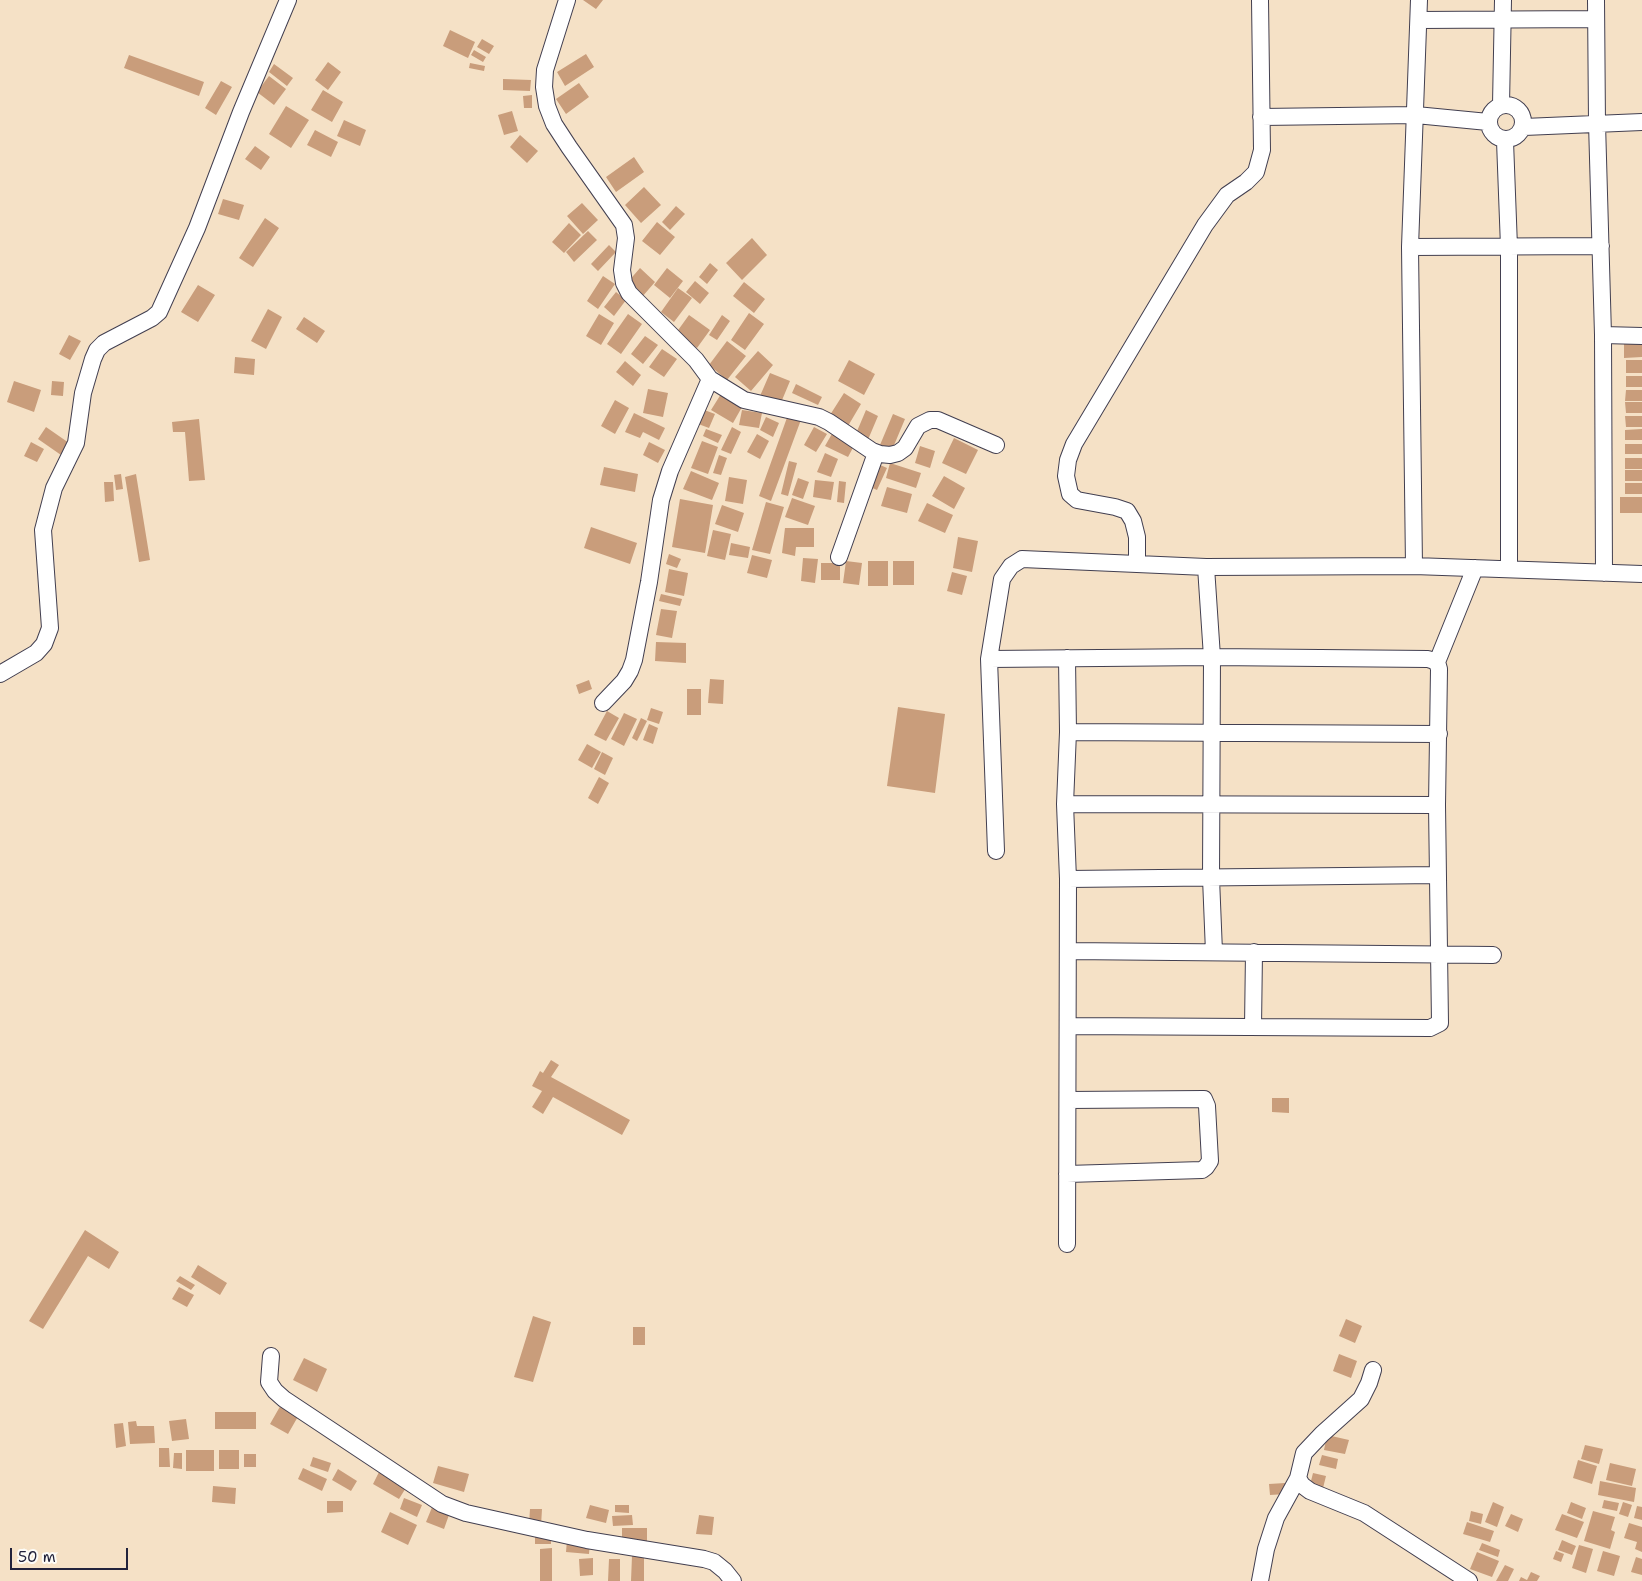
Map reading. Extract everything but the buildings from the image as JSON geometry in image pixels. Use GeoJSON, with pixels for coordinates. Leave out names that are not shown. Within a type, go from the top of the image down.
{"type":"FeatureCollection","features":[{"type":"Feature","properties":{"kind":"street"},"geometry":{"type":"LineString","coordinates":[[0,674],[36,652],[44,644],[50,628],[43,530],[54,488],[76,443],[83,393],[93,359],[97,350],[104,343],[152,318],[159,312],[197,228],[241,112],[288,0]]}},
{"type":"Feature","properties":{"kind":"street"},"geometry":{"type":"LineString","coordinates":[[567,0],[545,70],[544,87],[547,106],[554,124],[624,225],[626,238],[622,270],[624,283],[629,294],[696,360],[710,379],[744,400],[819,417],[876,453],[890,455],[898,453],[906,448],[918,426],[930,420],[938,420],[996,445]]}},
{"type":"Feature","properties":{"kind":"street"},"geometry":{"type":"LineString","coordinates":[[1137,564],[1137,537],[1133,521],[1127,512],[1115,507],[1078,500],[1070,494],[1066,476],[1068,460],[1074,444],[1205,225],[1227,195],[1246,182],[1256,172],[1262,150],[1260,0]]}},
{"type":"Feature","properties":{"kind":"street"},"geometry":{"type":"LineString","coordinates":[[1414,566],[1410,248],[1420,20],[1419,0]]}},
{"type":"Feature","properties":{"kind":"street"},"geometry":{"type":"LineString","coordinates":[[1501,105],[1503,0]]}},
{"type":"Feature","properties":{"kind":"street"},"geometry":{"type":"LineString","coordinates":[[1596,0],[1596,123],[1603,335],[1604,573]]}},
{"type":"Feature","properties":{"kind":"street"},"geometry":{"type":"LineString","coordinates":[[1420,20],[1596,19]]}},
{"type":"Feature","properties":{"kind":"street"},"geometry":{"type":"LineString","coordinates":[[1501,105],[1513,106],[1522,115],[1524,127],[1517,137],[1505,141],[1493,135],[1488,122],[1492,111],[1501,105]]}},
{"type":"Feature","properties":{"kind":"street"},"geometry":{"type":"LineString","coordinates":[[1261,117],[1416,115],[1488,122]]}},
{"type":"Feature","properties":{"kind":"street"},"geometry":{"type":"LineString","coordinates":[[1524,127],[1642,122]]}},
{"type":"Feature","properties":{"kind":"street"},"geometry":{"type":"LineString","coordinates":[[1505,141],[1509,247],[1509,569]]}},
{"type":"Feature","properties":{"kind":"street"},"geometry":{"type":"LineString","coordinates":[[1410,248],[1600,246]]}},
{"type":"Feature","properties":{"kind":"street"},"geometry":{"type":"LineString","coordinates":[[1603,335],[1642,336]]}},
{"type":"Feature","properties":{"kind":"street"},"geometry":{"type":"LineString","coordinates":[[603,703],[624,681],[634,660],[651,575],[661,500],[670,471],[710,379]]}},
{"type":"Feature","properties":{"kind":"street"},"geometry":{"type":"LineString","coordinates":[[839,557],[876,453]]}},
{"type":"Feature","properties":{"kind":"street"},"geometry":{"type":"LineString","coordinates":[[996,851],[989,659],[1002,579],[1011,566],[1022,560],[1206,567],[1414,566],[1642,574]]}},
{"type":"Feature","properties":{"kind":"street"},"geometry":{"type":"LineString","coordinates":[[1206,567],[1212,657],[1211,878],[1214,952]]}},
{"type":"Feature","properties":{"kind":"street"},"geometry":{"type":"LineString","coordinates":[[1068,1026],[1430,1028],[1440,1023],[1437,805],[1439,669],[1437,662],[1475,568]]}},
{"type":"Feature","properties":{"kind":"street"},"geometry":{"type":"LineString","coordinates":[[989,659],[1212,657],[1428,659],[1437,662]]}},
{"type":"Feature","properties":{"kind":"street"},"geometry":{"type":"LineString","coordinates":[[1067,1244],[1068,879],[1065,804],[1068,732],[1068,658]]}},
{"type":"Feature","properties":{"kind":"street"},"geometry":{"type":"LineString","coordinates":[[1068,732],[1439,734]]}},
{"type":"Feature","properties":{"kind":"street"},"geometry":{"type":"LineString","coordinates":[[1065,804],[1437,805]]}},
{"type":"Feature","properties":{"kind":"street"},"geometry":{"type":"LineString","coordinates":[[1068,879],[1438,875]]}},
{"type":"Feature","properties":{"kind":"street"},"geometry":{"type":"LineString","coordinates":[[1068,951],[1493,955]]}},
{"type":"Feature","properties":{"kind":"street"},"geometry":{"type":"LineString","coordinates":[[1253,1027],[1254,952]]}},
{"type":"Feature","properties":{"kind":"street"},"geometry":{"type":"LineString","coordinates":[[1067,1174],[1202,1170],[1209,1164],[1210,1160],[1207,1106],[1204,1099],[1068,1100]]}},
{"type":"Feature","properties":{"kind":"street"},"geometry":{"type":"LineString","coordinates":[[271,1356],[269,1382],[284,1400],[442,1504],[466,1513],[587,1540],[714,1562],[726,1571],[733,1581]]}},
{"type":"Feature","properties":{"kind":"street"},"geometry":{"type":"LineString","coordinates":[[1260,1581],[1266,1549],[1276,1518],[1298,1478],[1304,1453],[1361,1399],[1373,1370]]}},
{"type":"Feature","properties":{"kind":"street"},"geometry":{"type":"LineString","coordinates":[[1298,1478],[1302,1485],[1310,1491],[1364,1513],[1469,1581]]}}]}
